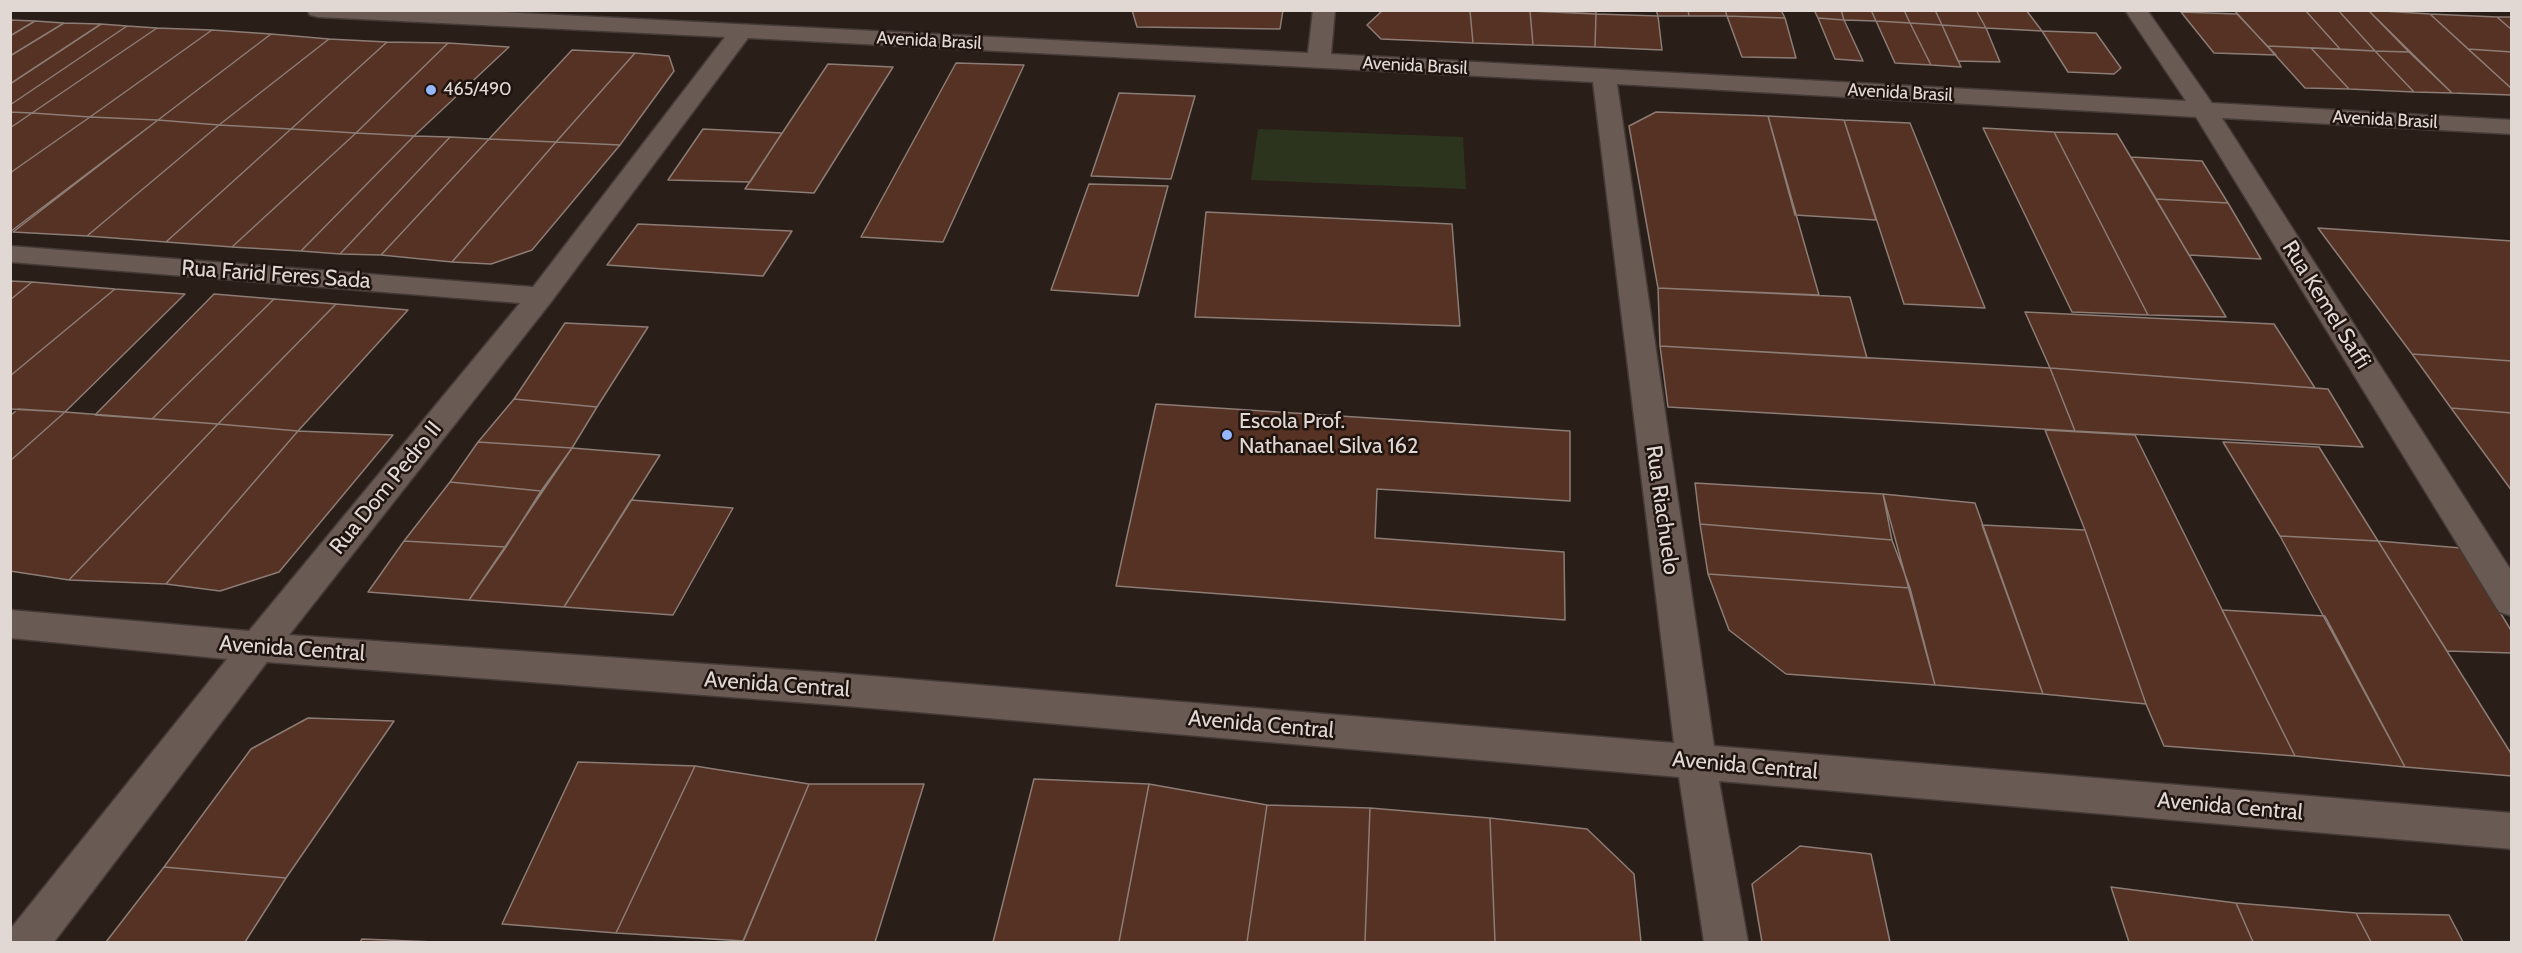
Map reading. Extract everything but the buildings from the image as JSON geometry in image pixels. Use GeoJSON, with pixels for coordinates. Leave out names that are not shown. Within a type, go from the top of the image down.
{"type":"FeatureCollection","features":[{"type":"Feature","properties":{"kind":"street","name":"Avenida Brasil"},"geometry":{"type":"LineString","coordinates":[[318,10],[1319,60],[2511,127]]}},
{"type":"Feature","properties":{"kind":"street"},"geometry":{"type":"LineString","coordinates":[[1319,60],[1324,10]]}},
{"type":"Feature","properties":{"kind":"street","name":"Rua Kemel Saffi"},"geometry":{"type":"LineString","coordinates":[[2136,10],[2205,111],[2511,602]]}},
{"type":"Feature","properties":{"kind":"street","name":"Rua Dom Pedro II"},"geometry":{"type":"LineString","coordinates":[[28,942],[258,647],[541,296],[741,32]]}},
{"type":"Feature","properties":{"kind":"street","name":"Rua Riachuelo"},"geometry":{"type":"LineString","coordinates":[[1604,76],[1696,761],[1726,942]]}},
{"type":"Feature","properties":{"kind":"street","name":"Rua Farid Feres Sada"},"geometry":{"type":"LineString","coordinates":[[10,254],[541,296]]}},
{"type":"Feature","properties":{"kind":"street","name":"Avenida Central"},"geometry":{"type":"LineString","coordinates":[[10,624],[258,647],[847,690],[2511,831]]}},
{"type":"Feature","properties":{"kind":"green space"},"geometry":{"type":"Polygon","coordinates":[[[1258,129],[1463,137],[1466,189],[1251,180],[1258,129]]]}},
{"type":"Feature","properties":{"kind":"place","name":"465/490"},"geometry":{"type":"Point","coordinates":[431,90]}},
{"type":"Feature","properties":{"kind":"place","name":"Escola Prof. Nathanael Silva 162"},"geometry":{"type":"Point","coordinates":[1227,435]}}]}
